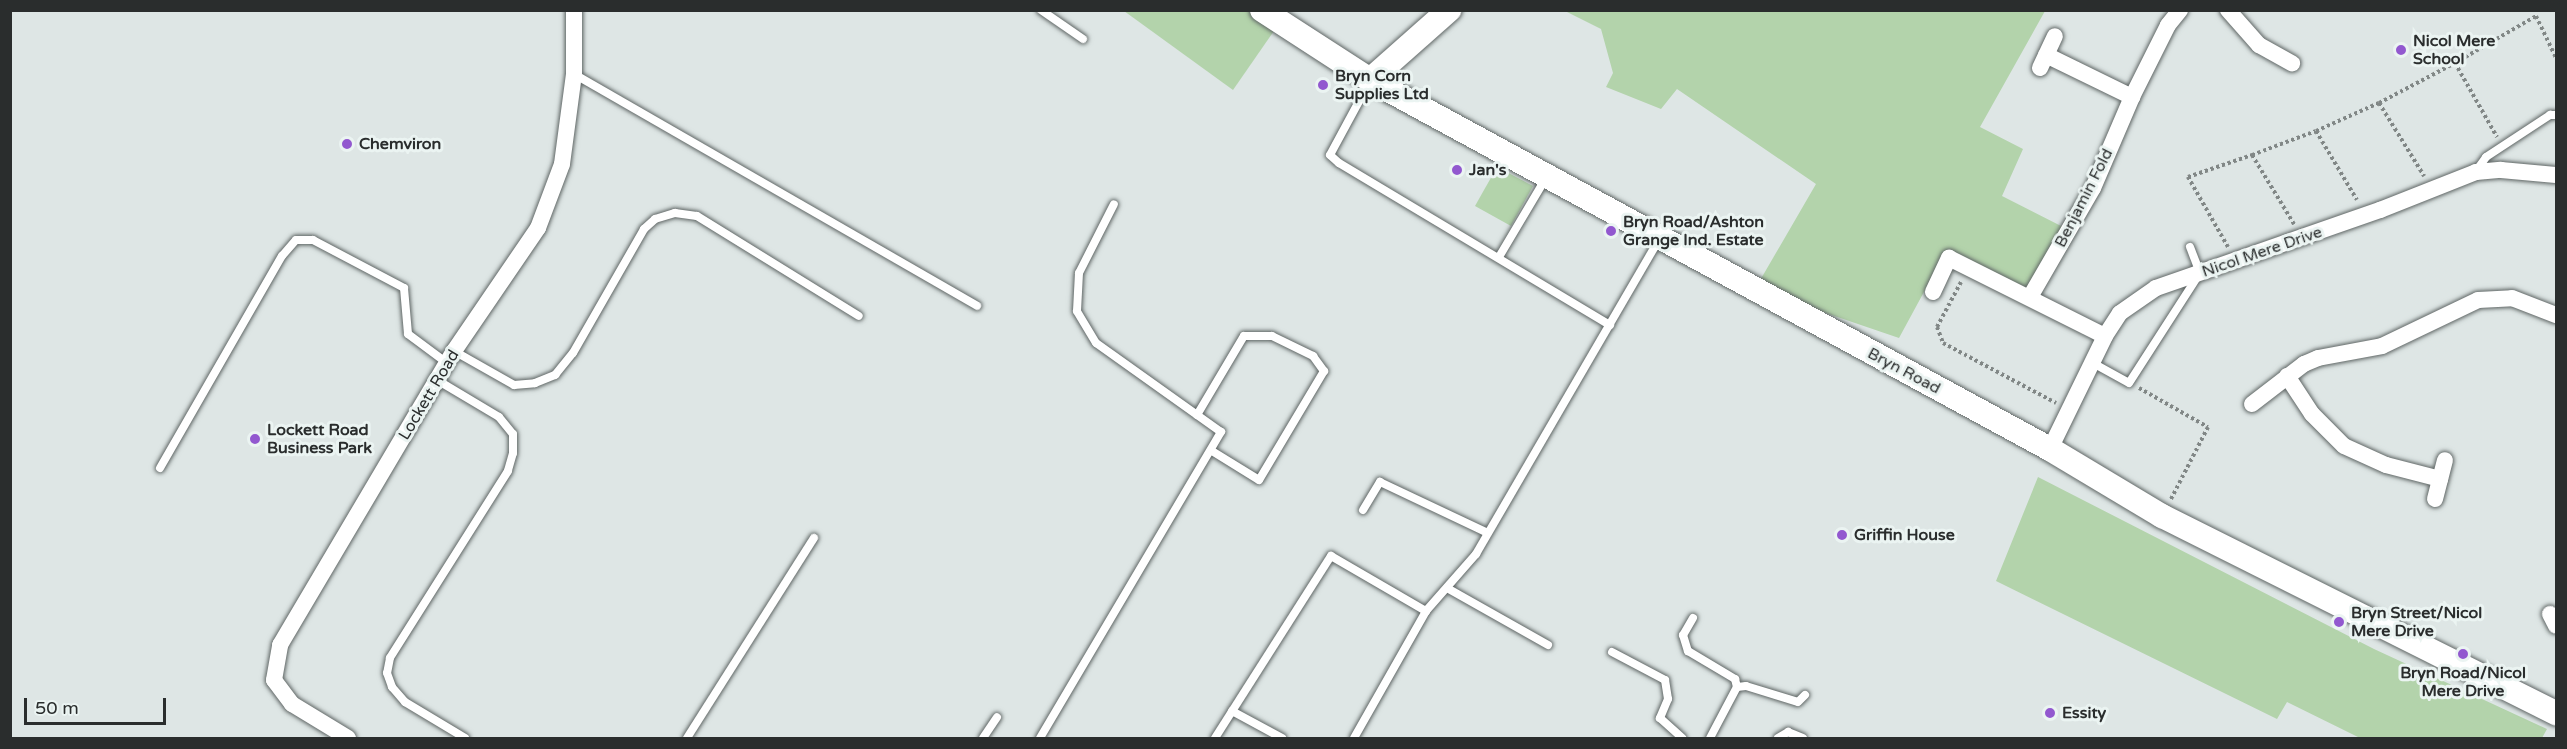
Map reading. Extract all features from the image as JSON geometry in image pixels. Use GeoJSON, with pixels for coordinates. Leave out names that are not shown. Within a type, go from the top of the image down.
{"type":"FeatureCollection","features":[{"type":"Feature","properties":{"kind":"main road","name":"Bryn Road"},"geometry":{"type":"LineString","coordinates":[[1262,10],[1370,80],[1660,240],[2050,449],[2162,516],[2556,713]]}},
{"type":"Feature","properties":{"kind":"main road"},"geometry":{"type":"LineString","coordinates":[[1370,80],[1449,10]]}},
{"type":"Feature","properties":{"kind":"street","name":"Lockett Road"},"geometry":{"type":"LineString","coordinates":[[348,738],[292,704],[274,680],[280,645],[451,357],[538,228],[562,164],[574,74],[574,10]]}},
{"type":"Feature","properties":{"kind":"street","name":"Benjamin Fold"},"geometry":{"type":"LineString","coordinates":[[2030,297],[2093,188],[2132,97],[2168,25],[2180,10]]}},
{"type":"Feature","properties":{"kind":"street"},"geometry":{"type":"LineString","coordinates":[[2228,10],[2259,45],[2292,63]]}},
{"type":"Feature","properties":{"kind":"street"},"geometry":{"type":"LineString","coordinates":[[2055,36],[2043,61],[2132,97]]}},
{"type":"Feature","properties":{"kind":"street","name":"Nicol Mere Drive"},"geometry":{"type":"LineString","coordinates":[[2050,449],[2105,336],[2120,314],[2156,288],[2366,215],[2476,172],[2556,174]]}},
{"type":"Feature","properties":{"kind":"street"},"geometry":{"type":"LineString","coordinates":[[1933,292],[1949,258],[2105,336]]}},
{"type":"Feature","properties":{"kind":"street"},"geometry":{"type":"LineString","coordinates":[[2252,405],[2287,376],[2318,358],[2382,346],[2478,300],[2512,298],[2556,315]]}},
{"type":"Feature","properties":{"kind":"street"},"geometry":{"type":"LineString","coordinates":[[2287,376],[2312,414],[2344,446],[2386,465],[2440,479]]}},
{"type":"Feature","properties":{"kind":"street"},"geometry":{"type":"LineString","coordinates":[[2435,499],[2445,460]]}},
{"type":"Feature","properties":{"kind":"lane"},"geometry":{"type":"LineString","coordinates":[[1041,10],[1083,39]]}},
{"type":"Feature","properties":{"kind":"lane"},"geometry":{"type":"LineString","coordinates":[[574,74],[977,306]]}},
{"type":"Feature","properties":{"kind":"lane"},"geometry":{"type":"LineString","coordinates":[[1370,80],[1330,155],[1339,163],[1610,324]]}},
{"type":"Feature","properties":{"kind":"lane"},"geometry":{"type":"LineString","coordinates":[[2476,172],[2486,157],[2550,115],[2556,115]]}},
{"type":"Feature","properties":{"kind":"lane"},"geometry":{"type":"LineString","coordinates":[[1499,257],[1546,178]]}},
{"type":"Feature","properties":{"kind":"lane"},"geometry":{"type":"LineString","coordinates":[[1040,738],[1212,451],[1221,432],[1095,343],[1077,311],[1079,273],[1114,204]]}},
{"type":"Feature","properties":{"kind":"lane"},"geometry":{"type":"LineString","coordinates":[[160,468],[282,256],[296,240],[313,240],[404,288],[408,334],[451,357],[514,385],[535,382],[555,375],[573,353],[644,229],[655,219],[675,213],[697,216],[859,316]]}},
{"type":"Feature","properties":{"kind":"lane"},"geometry":{"type":"LineString","coordinates":[[1354,738],[1426,611],[1476,554],[1660,240]]}},
{"type":"Feature","properties":{"kind":"lane"},"geometry":{"type":"LineString","coordinates":[[2091,362],[2129,383],[2200,273],[2190,247]]}},
{"type":"Feature","properties":{"kind":"lane"},"geometry":{"type":"LineString","coordinates":[[1197,415],[1244,336],[1272,336],[1313,356],[1324,371],[1259,480],[1212,451]]}},
{"type":"Feature","properties":{"kind":"lane"},"geometry":{"type":"LineString","coordinates":[[437,380],[498,417],[513,434],[513,453],[508,471],[390,658],[387,673],[392,687],[405,702],[465,738]]}},
{"type":"Feature","properties":{"kind":"lane"},"geometry":{"type":"LineString","coordinates":[[1363,510],[1380,482],[1488,533]]}},
{"type":"Feature","properties":{"kind":"lane"},"geometry":{"type":"LineString","coordinates":[[687,738],[814,538]]}},
{"type":"Feature","properties":{"kind":"lane"},"geometry":{"type":"LineString","coordinates":[[1215,738],[1332,556],[1426,611]]}},
{"type":"Feature","properties":{"kind":"lane"},"geometry":{"type":"LineString","coordinates":[[1447,588],[1548,645]]}},
{"type":"Feature","properties":{"kind":"lane"},"geometry":{"type":"LineString","coordinates":[[1693,618],[1683,635],[1688,651],[1735,679],[1737,687],[1710,738]]}},
{"type":"Feature","properties":{"kind":"lane"},"geometry":{"type":"LineString","coordinates":[[1612,652],[1665,680],[1668,699],[1660,718],[1682,738]]}},
{"type":"Feature","properties":{"kind":"lane"},"geometry":{"type":"LineString","coordinates":[[1737,687],[1746,686],[1798,702],[1805,695]]}},
{"type":"Feature","properties":{"kind":"lane"},"geometry":{"type":"LineString","coordinates":[[1232,711],[1282,738]]}},
{"type":"Feature","properties":{"kind":"lane"},"geometry":{"type":"LineString","coordinates":[[983,738],[997,717]]}},
{"type":"Feature","properties":{"kind":"lane"},"geometry":{"type":"LineString","coordinates":[[1778,738],[1788,732],[1803,738]]}},
{"type":"Feature","properties":{"kind":"path"},"geometry":{"type":"LineString","coordinates":[[2236,261],[2188,177],[2316,131],[2379,103],[2455,63],[2536,16],[2556,57]]}},
{"type":"Feature","properties":{"kind":"path"},"geometry":{"type":"LineString","coordinates":[[2455,63],[2502,147]]}},
{"type":"Feature","properties":{"kind":"path"},"geometry":{"type":"LineString","coordinates":[[2379,103],[2431,189]]}},
{"type":"Feature","properties":{"kind":"path"},"geometry":{"type":"LineString","coordinates":[[2316,131],[2366,215]]}},
{"type":"Feature","properties":{"kind":"path"},"geometry":{"type":"LineString","coordinates":[[2252,155],[2302,238]]}},
{"type":"Feature","properties":{"kind":"path"},"geometry":{"type":"LineString","coordinates":[[1969,266],[1937,327],[1943,343],[2070,411]]}},
{"type":"Feature","properties":{"kind":"path"},"geometry":{"type":"LineString","coordinates":[[2129,383],[2208,427],[2162,516]]}},
{"type":"Feature","properties":{"kind":"green space"},"geometry":{"type":"Polygon","coordinates":[[[1124,11],[1251,11],[1276,28],[1233,90],[1124,11]]]}},
{"type":"Feature","properties":{"kind":"green space"},"geometry":{"type":"Polygon","coordinates":[[[1565,11],[2045,11],[1980,127],[2023,149],[2002,196],[2065,228],[2029,291],[1944,255],[1899,338],[1755,289],[1816,184],[1677,89],[1661,109],[1606,87],[1613,73],[1601,29],[1565,11]]]}},
{"type":"Feature","properties":{"kind":"green space"},"geometry":{"type":"Polygon","coordinates":[[[1497,167],[1533,186],[1511,226],[1475,206],[1497,167]]]}},
{"type":"Feature","properties":{"kind":"green space"},"geometry":{"type":"Polygon","coordinates":[[[2038,477],[2374,649],[2547,729],[2542,738],[2360,738],[2287,702],[2277,719],[1996,581],[2038,477]]]}},
{"type":"Feature","properties":{"kind":"place","name":"Nicol Mere School"},"geometry":{"type":"Point","coordinates":[2401,50]}},
{"type":"Feature","properties":{"kind":"place","name":"Bryn Corn Supplies Ltd"},"geometry":{"type":"Point","coordinates":[1323,85]}},
{"type":"Feature","properties":{"kind":"place","name":"Chemviron"},"geometry":{"type":"Point","coordinates":[347,144]}},
{"type":"Feature","properties":{"kind":"place","name":"Jan's"},"geometry":{"type":"Point","coordinates":[1457,170]}},
{"type":"Feature","properties":{"kind":"place","name":"Bryn Road/Ashton Grange Ind. Estate"},"geometry":{"type":"Point","coordinates":[1611,231]}},
{"type":"Feature","properties":{"kind":"place","name":"Lockett Road Business Park"},"geometry":{"type":"Point","coordinates":[255,439]}},
{"type":"Feature","properties":{"kind":"place","name":"Griffin House"},"geometry":{"type":"Point","coordinates":[1842,535]}},
{"type":"Feature","properties":{"kind":"place","name":"Bryn Street/Nicol Mere Drive"},"geometry":{"type":"Point","coordinates":[2339,622]}},
{"type":"Feature","properties":{"kind":"place","name":"Bryn Road/Nicol Mere Drive"},"geometry":{"type":"Point","coordinates":[2463,654]}},
{"type":"Feature","properties":{"kind":"place","name":"Essity"},"geometry":{"type":"Point","coordinates":[2050,713]}}]}
